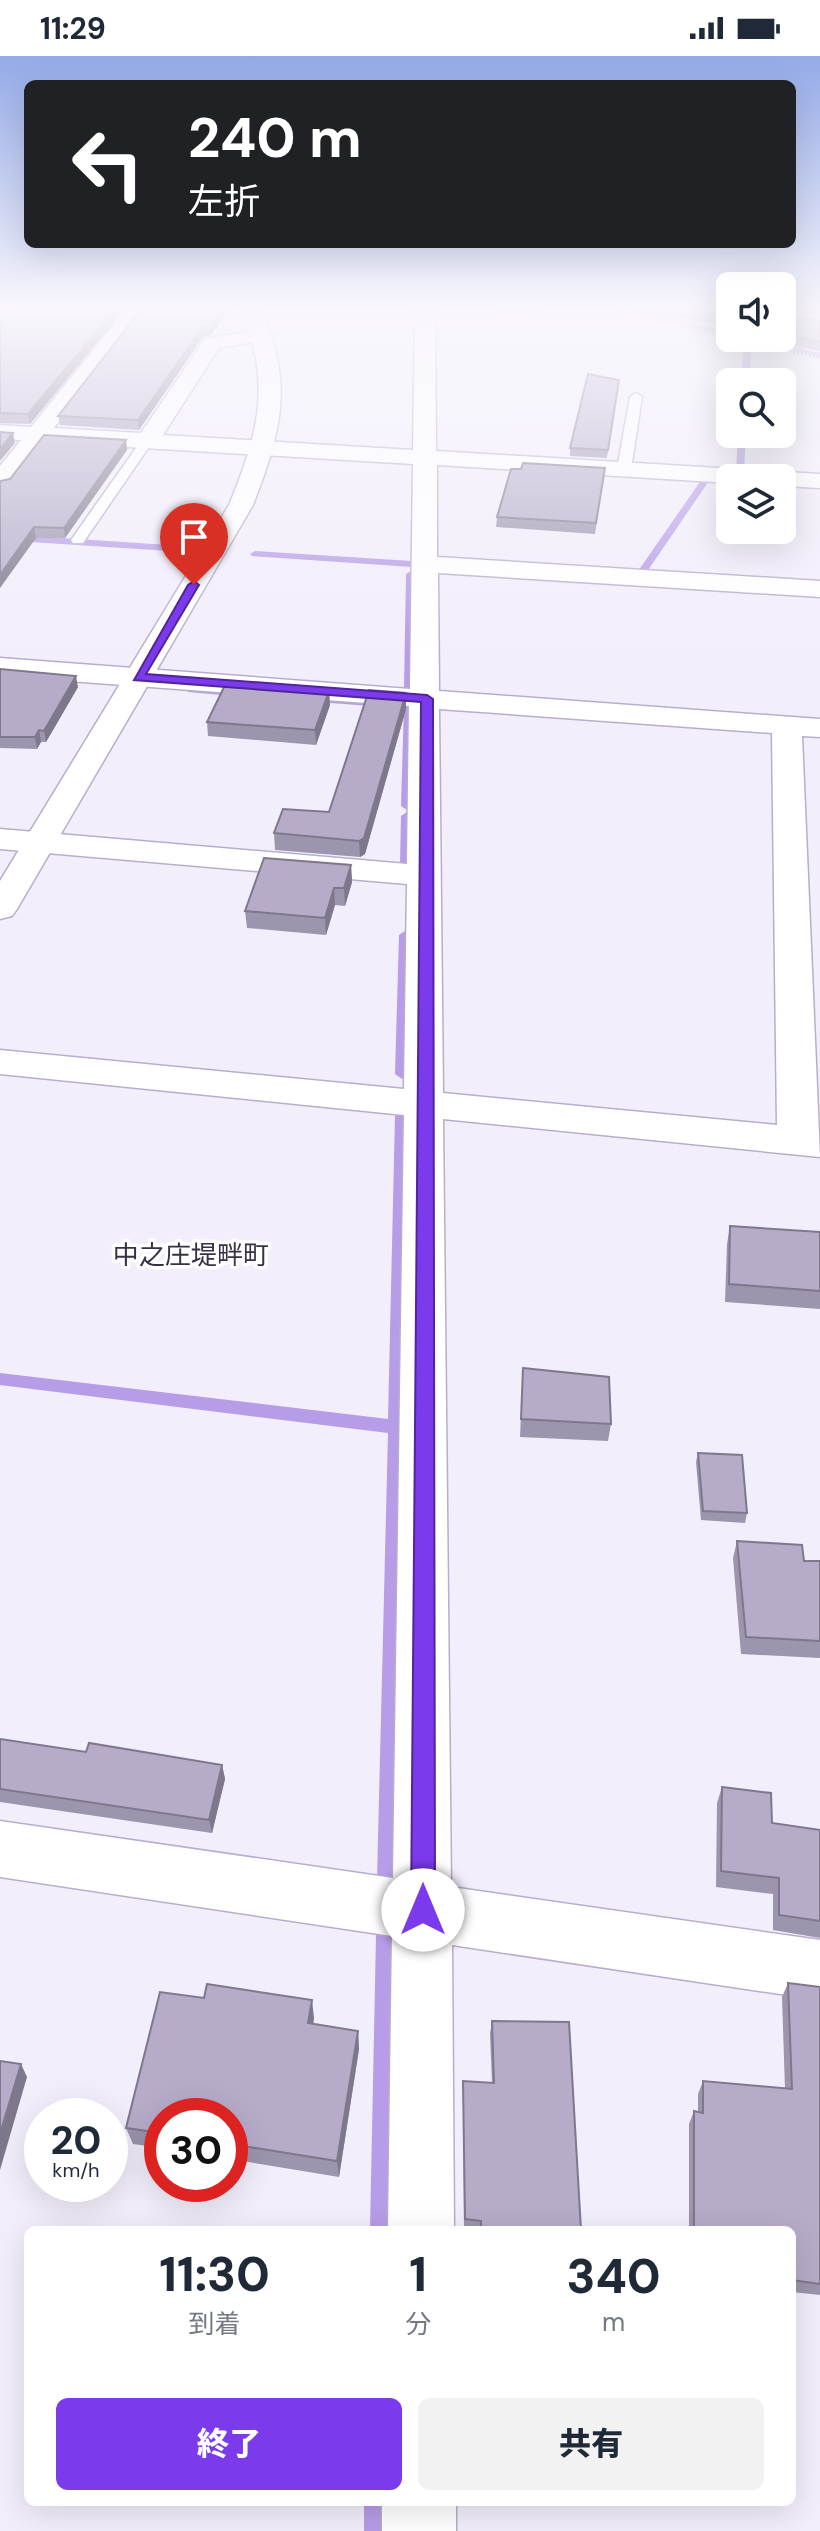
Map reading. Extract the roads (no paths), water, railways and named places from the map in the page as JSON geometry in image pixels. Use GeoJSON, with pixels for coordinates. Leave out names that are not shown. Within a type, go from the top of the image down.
{"type":"FeatureCollection","features":[{"type":"Feature","properties":{"kind":"street"},"geometry":{"type":"LineString","coordinates":[[0,482],[44,426]]}},
{"type":"Feature","properties":{"kind":"street"},"geometry":{"type":"LineString","coordinates":[[147,441],[157,426]]}},
{"type":"Feature","properties":{"kind":"street"},"geometry":{"type":"LineString","coordinates":[[0,909],[241,505],[265,447],[267,426]]}},
{"type":"Feature","properties":{"kind":"street"},"geometry":{"type":"LineString","coordinates":[[421,2226],[427,699],[425,426]]}},
{"type":"Feature","properties":{"kind":"street"},"geometry":{"type":"LineString","coordinates":[[0,432],[716,475]]}},
{"type":"Feature","properties":{"kind":"street"},"geometry":{"type":"LineString","coordinates":[[796,480],[820,481]]}},
{"type":"Feature","properties":{"kind":"street"},"geometry":{"type":"LineString","coordinates":[[426,564],[820,589]]}},
{"type":"Feature","properties":{"kind":"street"},"geometry":{"type":"LineString","coordinates":[[0,667],[804,726],[809,1141],[0,1062]]}},
{"type":"Feature","properties":{"kind":"street"},"geometry":{"type":"LineString","coordinates":[[0,839],[426,876]]}},
{"type":"Feature","properties":{"kind":"street"},"geometry":{"type":"LineString","coordinates":[[0,1849],[820,1970]]}},
{"type":"Feature","properties":{"kind":"street"},"geometry":{"type":"LineString","coordinates":[[419,2506],[419,2531]]}},
{"type":"Feature","properties":{"kind":"lane"},"geometry":{"type":"LineString","coordinates":[[624,469],[631,426]]}},
{"type":"Feature","properties":{"kind":"lane"},"geometry":{"type":"LineString","coordinates":[[78,540],[147,441]]}},
{"type":"Feature","properties":{"kind":"waterway"},"geometry":{"type":"LineString","coordinates":[[740,464],[741,448]]}},
{"type":"Feature","properties":{"kind":"waterway"},"geometry":{"type":"LineString","coordinates":[[641,574],[707,478]]}},
{"type":"Feature","properties":{"kind":"waterway"},"geometry":{"type":"LineString","coordinates":[[0,537],[169,548]]}},
{"type":"Feature","properties":{"kind":"waterway"},"geometry":{"type":"LineString","coordinates":[[255,554],[412,564]]}},
{"type":"Feature","properties":{"kind":"waterway"},"geometry":{"type":"LineString","coordinates":[[409,690],[411,574]]}},
{"type":"Feature","properties":{"kind":"waterway"},"geometry":{"type":"LineString","coordinates":[[192,690],[233,693]]}},
{"type":"Feature","properties":{"kind":"waterway"},"geometry":{"type":"LineString","coordinates":[[308,699],[384,704]]}},
{"type":"Feature","properties":{"kind":"waterway"},"geometry":{"type":"LineString","coordinates":[[407,806],[409,705]]}},
{"type":"Feature","properties":{"kind":"waterway"},"geometry":{"type":"LineString","coordinates":[[406,865],[407,816]]}},
{"type":"Feature","properties":{"kind":"waterway"},"geometry":{"type":"LineString","coordinates":[[402,1074],[405,935]]}},
{"type":"Feature","properties":{"kind":"waterway"},"geometry":{"type":"LineString","coordinates":[[388,1879],[402,1116]]}},
{"type":"Feature","properties":{"kind":"waterway"},"geometry":{"type":"LineString","coordinates":[[0,1379],[396,1427]]}},
{"type":"Feature","properties":{"kind":"waterway"},"geometry":{"type":"LineString","coordinates":[[382,2226],[387,1935]]}},
{"type":"Feature","properties":{"kind":"waterway"},"geometry":{"type":"LineString","coordinates":[[377,2506],[377,2531]]}},
{"type":"Feature","properties":{"kind":"district","name":"中之庄堤畔町"},"geometry":{"type":"Point","coordinates":[191,1255]}}]}
